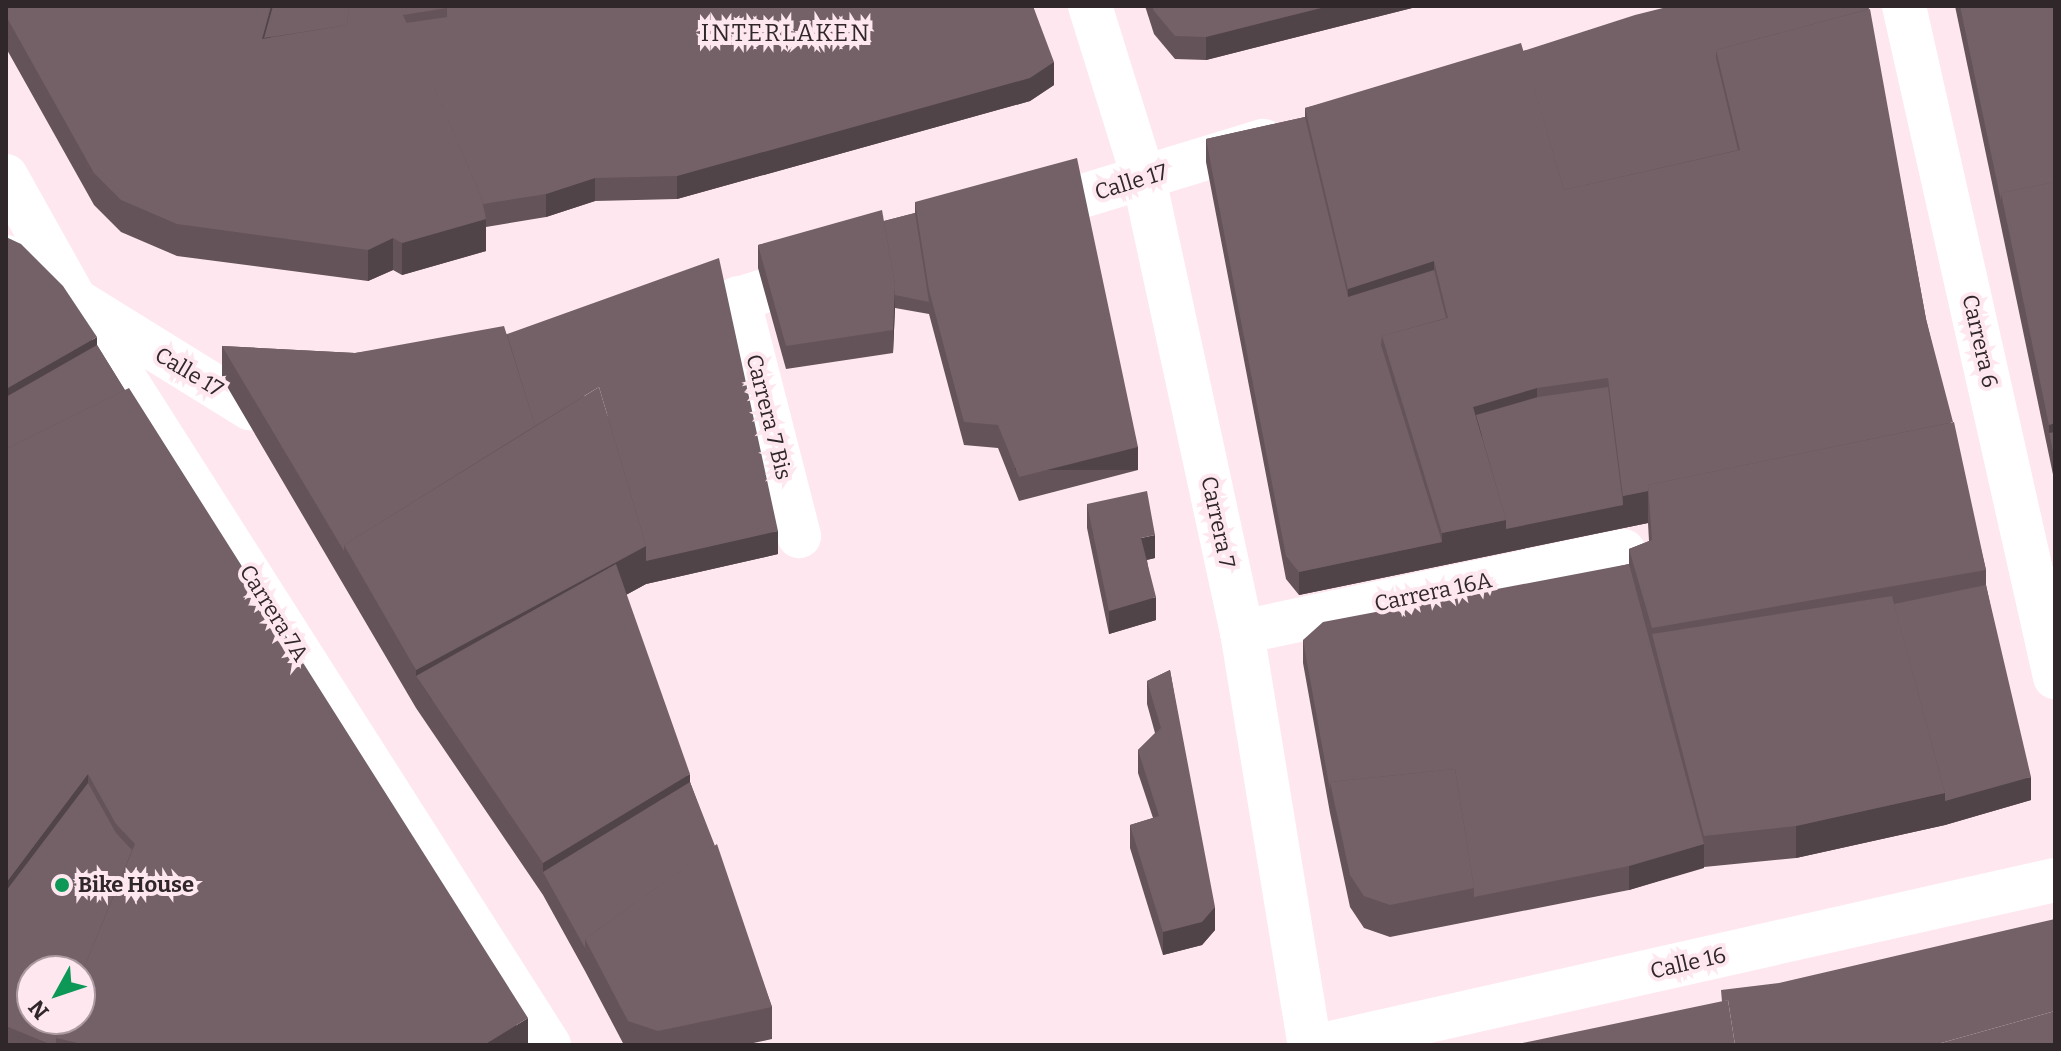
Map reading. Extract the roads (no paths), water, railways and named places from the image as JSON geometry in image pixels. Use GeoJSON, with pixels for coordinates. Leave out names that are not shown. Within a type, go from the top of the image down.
{"type":"FeatureCollection","features":[{"type":"Feature","properties":{"kind":"street","name":"Carrera 7"},"geometry":{"type":"LineString","coordinates":[[1090,6],[1144,179],[1242,632],[1310,1045]]}},
{"type":"Feature","properties":{"kind":"street","name":"Carrera 6"},"geometry":{"type":"LineString","coordinates":[[1904,6],[2055,677]]}},
{"type":"Feature","properties":{"kind":"street","name":"Calle 17"},"geometry":{"type":"LineString","coordinates":[[994,223],[1308,126]]}},
{"type":"Feature","properties":{"kind":"street","name":"Carrera 7A"},"geometry":{"type":"LineString","coordinates":[[6,176],[78,305],[549,1045]]}},
{"type":"Feature","properties":{"kind":"street","name":"Calle 17"},"geometry":{"type":"LineString","coordinates":[[6,257],[78,305],[250,408],[327,402]]}},
{"type":"Feature","properties":{"kind":"street"},"geometry":{"type":"LineString","coordinates":[[632,332],[859,262]]}},
{"type":"Feature","properties":{"kind":"street","name":"Carrera 7 Bis"},"geometry":{"type":"LineString","coordinates":[[738,298],[799,536]]}},
{"type":"Feature","properties":{"kind":"street","name":"Carrera 16A"},"geometry":{"type":"LineString","coordinates":[[1242,632],[1624,551]]}},
{"type":"Feature","properties":{"kind":"street","name":"Calle 16"},"geometry":{"type":"LineString","coordinates":[[1322,1045],[2055,880]]}},
{"type":"Feature","properties":{"kind":"place","name":"Bike House"},"geometry":{"type":"Point","coordinates":[62,885]}},
{"type":"Feature","properties":{"kind":"district","name":"INTERLAKEN"},"geometry":{"type":"Point","coordinates":[786,34]}}]}
